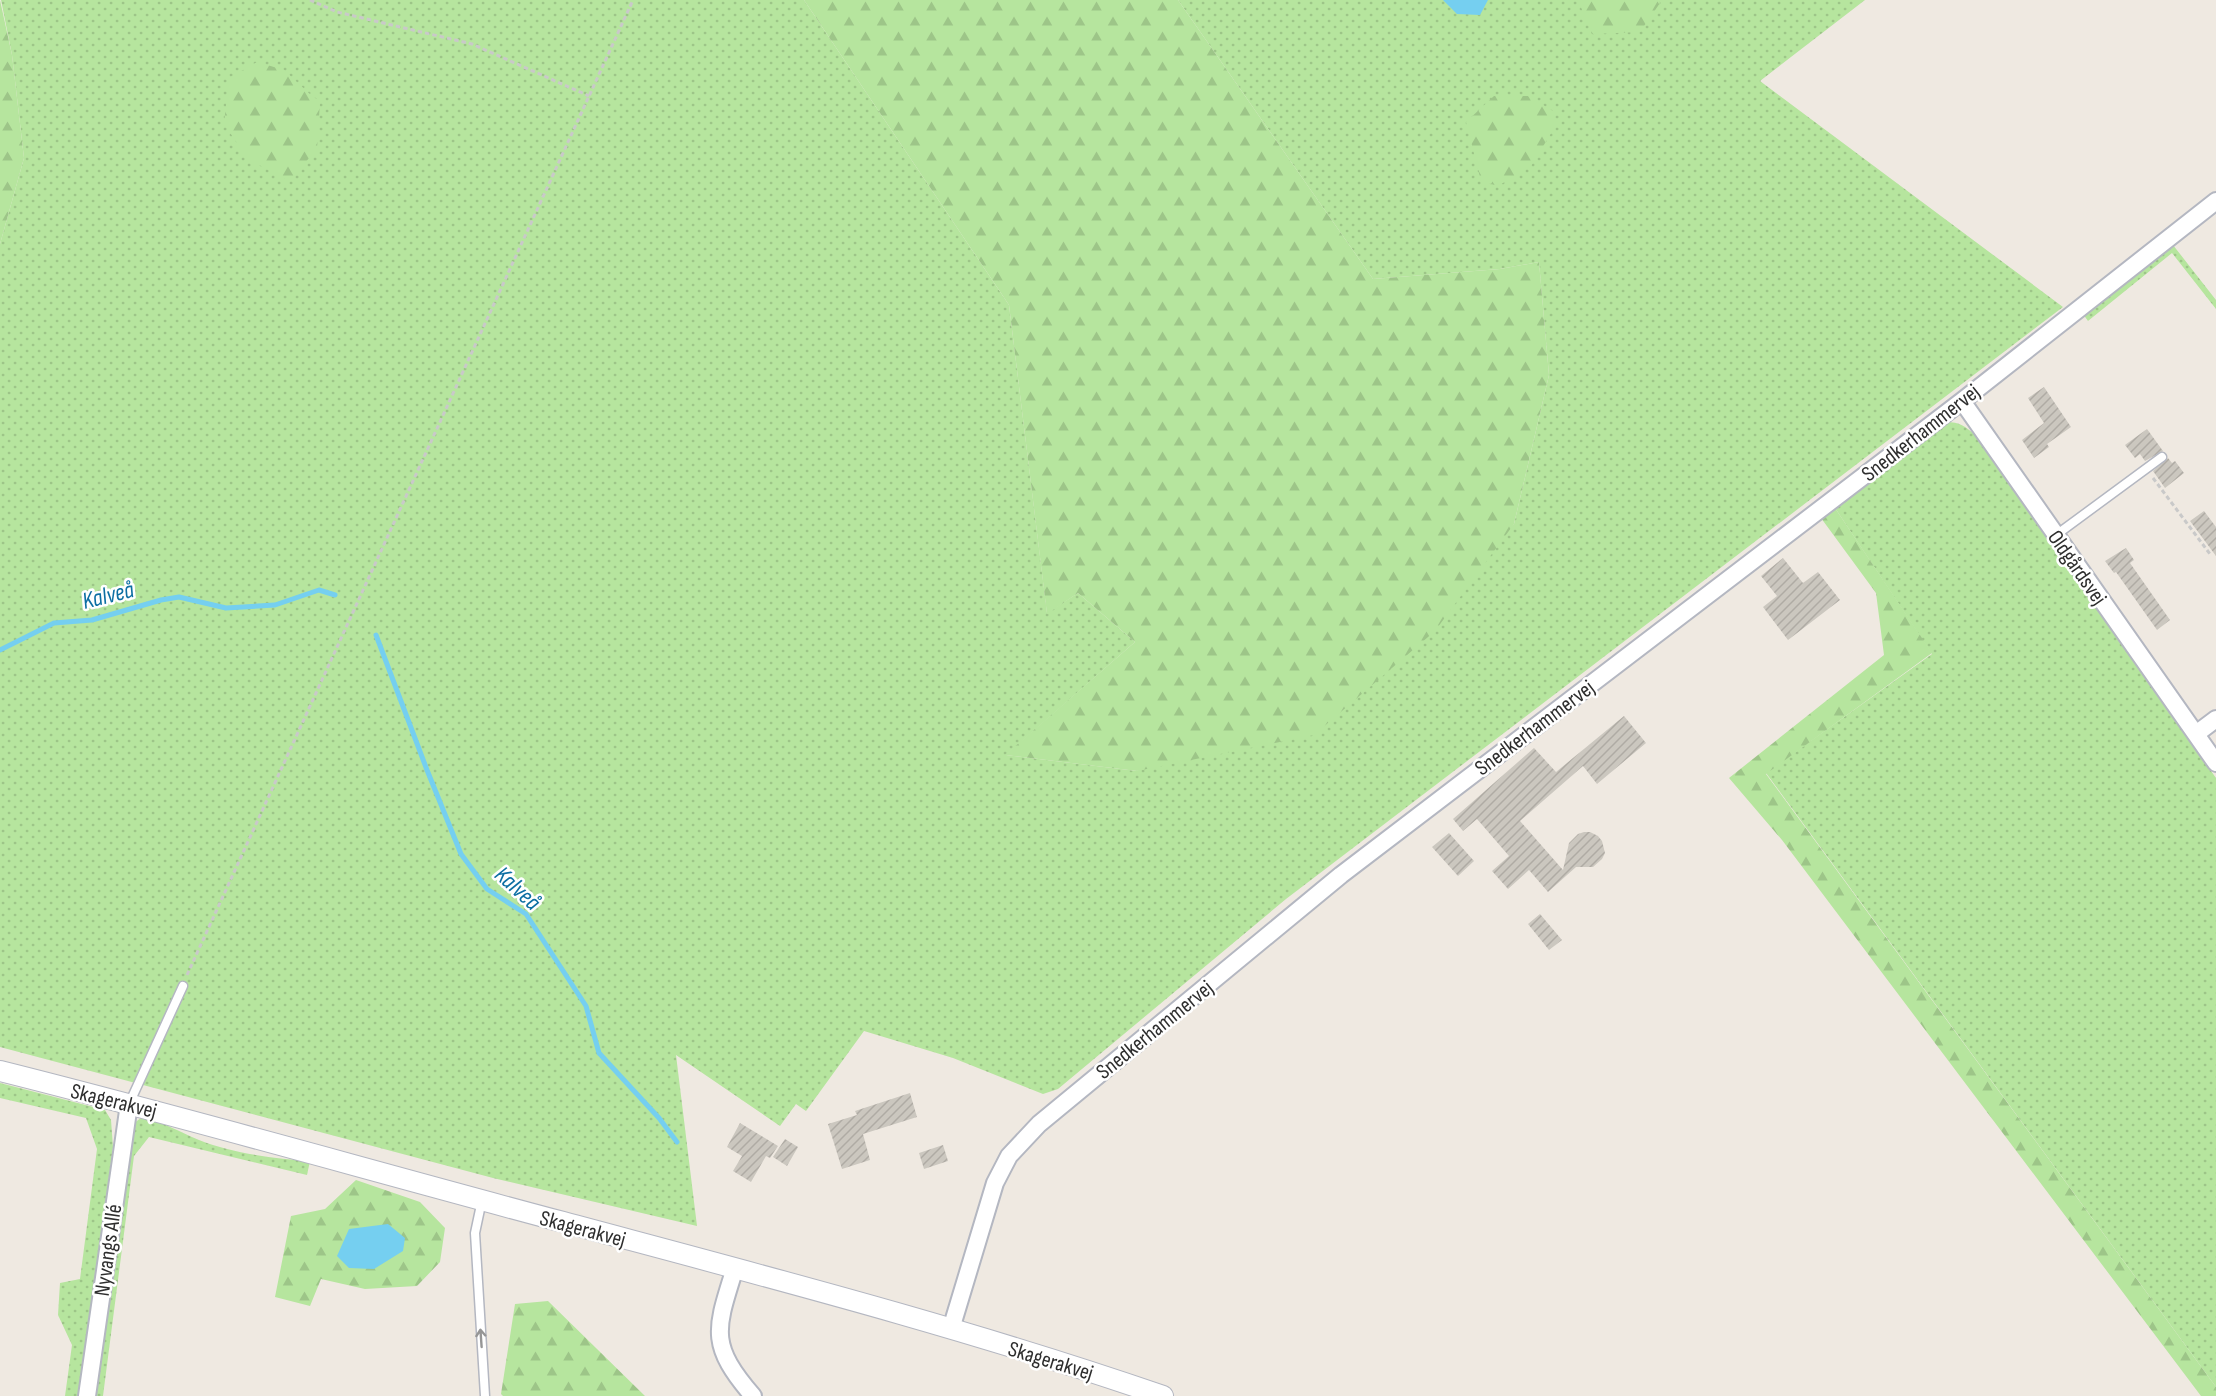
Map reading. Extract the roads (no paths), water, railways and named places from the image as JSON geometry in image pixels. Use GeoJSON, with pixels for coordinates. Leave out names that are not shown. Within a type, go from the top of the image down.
{"type":"FeatureCollection","features":[{"type":"Feature","properties":{"kind":"street","name":"Snedkerhammervej"},"geometry":{"type":"LineString","coordinates":[[951,1329],[995,1184],[1010,1156],[1039,1124],[1341,875],[1962,401],[2216,201]]}},
{"type":"Feature","properties":{"kind":"street","name":"Oldgårdsvej"},"geometry":{"type":"LineString","coordinates":[[1962,401],[2216,763]]}},
{"type":"Feature","properties":{"kind":"street"},"geometry":{"type":"LineString","coordinates":[[2196,734],[2216,719]]}},
{"type":"Feature","properties":{"kind":"street","name":"Skagerakvej"},"geometry":{"type":"LineString","coordinates":[[0,1071],[735,1268],[951,1329],[1163,1396]]}},
{"type":"Feature","properties":{"kind":"street","name":"Nyvangs Allé"},"geometry":{"type":"LineString","coordinates":[[87,1396],[129,1104]]}},
{"type":"Feature","properties":{"kind":"street"},"geometry":{"type":"LineString","coordinates":[[735,1268],[720,1314],[718,1332],[722,1351],[736,1377],[753,1396]]}},
{"type":"Feature","properties":{"kind":"lane"},"geometry":{"type":"LineString","coordinates":[[2056,535],[2162,458]]}},
{"type":"Feature","properties":{"kind":"lane"},"geometry":{"type":"LineString","coordinates":[[129,1104],[183,986]]}},
{"type":"Feature","properties":{"kind":"lane"},"geometry":{"type":"LineString","coordinates":[[482,1200],[475,1233],[485,1396]]}},
{"type":"Feature","properties":{"kind":"water"},"geometry":{"type":"Polygon","coordinates":[[[1443,0],[1488,0],[1480,15],[1457,14],[1443,0]]]}},
{"type":"Feature","properties":{"kind":"water"},"geometry":{"type":"Polygon","coordinates":[[[388,1224],[405,1238],[403,1251],[374,1269],[349,1268],[337,1256],[349,1229],[388,1224]]]}},
{"type":"Feature","properties":{"kind":"waterway","name":"Kalveå"},"geometry":{"type":"LineString","coordinates":[[0,650],[54,623],[92,620],[179,597],[226,608],[275,605],[319,590],[335,595]]}},
{"type":"Feature","properties":{"kind":"waterway","name":"Kalveå"},"geometry":{"type":"LineString","coordinates":[[376,635],[461,854],[487,889],[526,914],[586,1006],[599,1053],[659,1118],[677,1142]]}}]}
